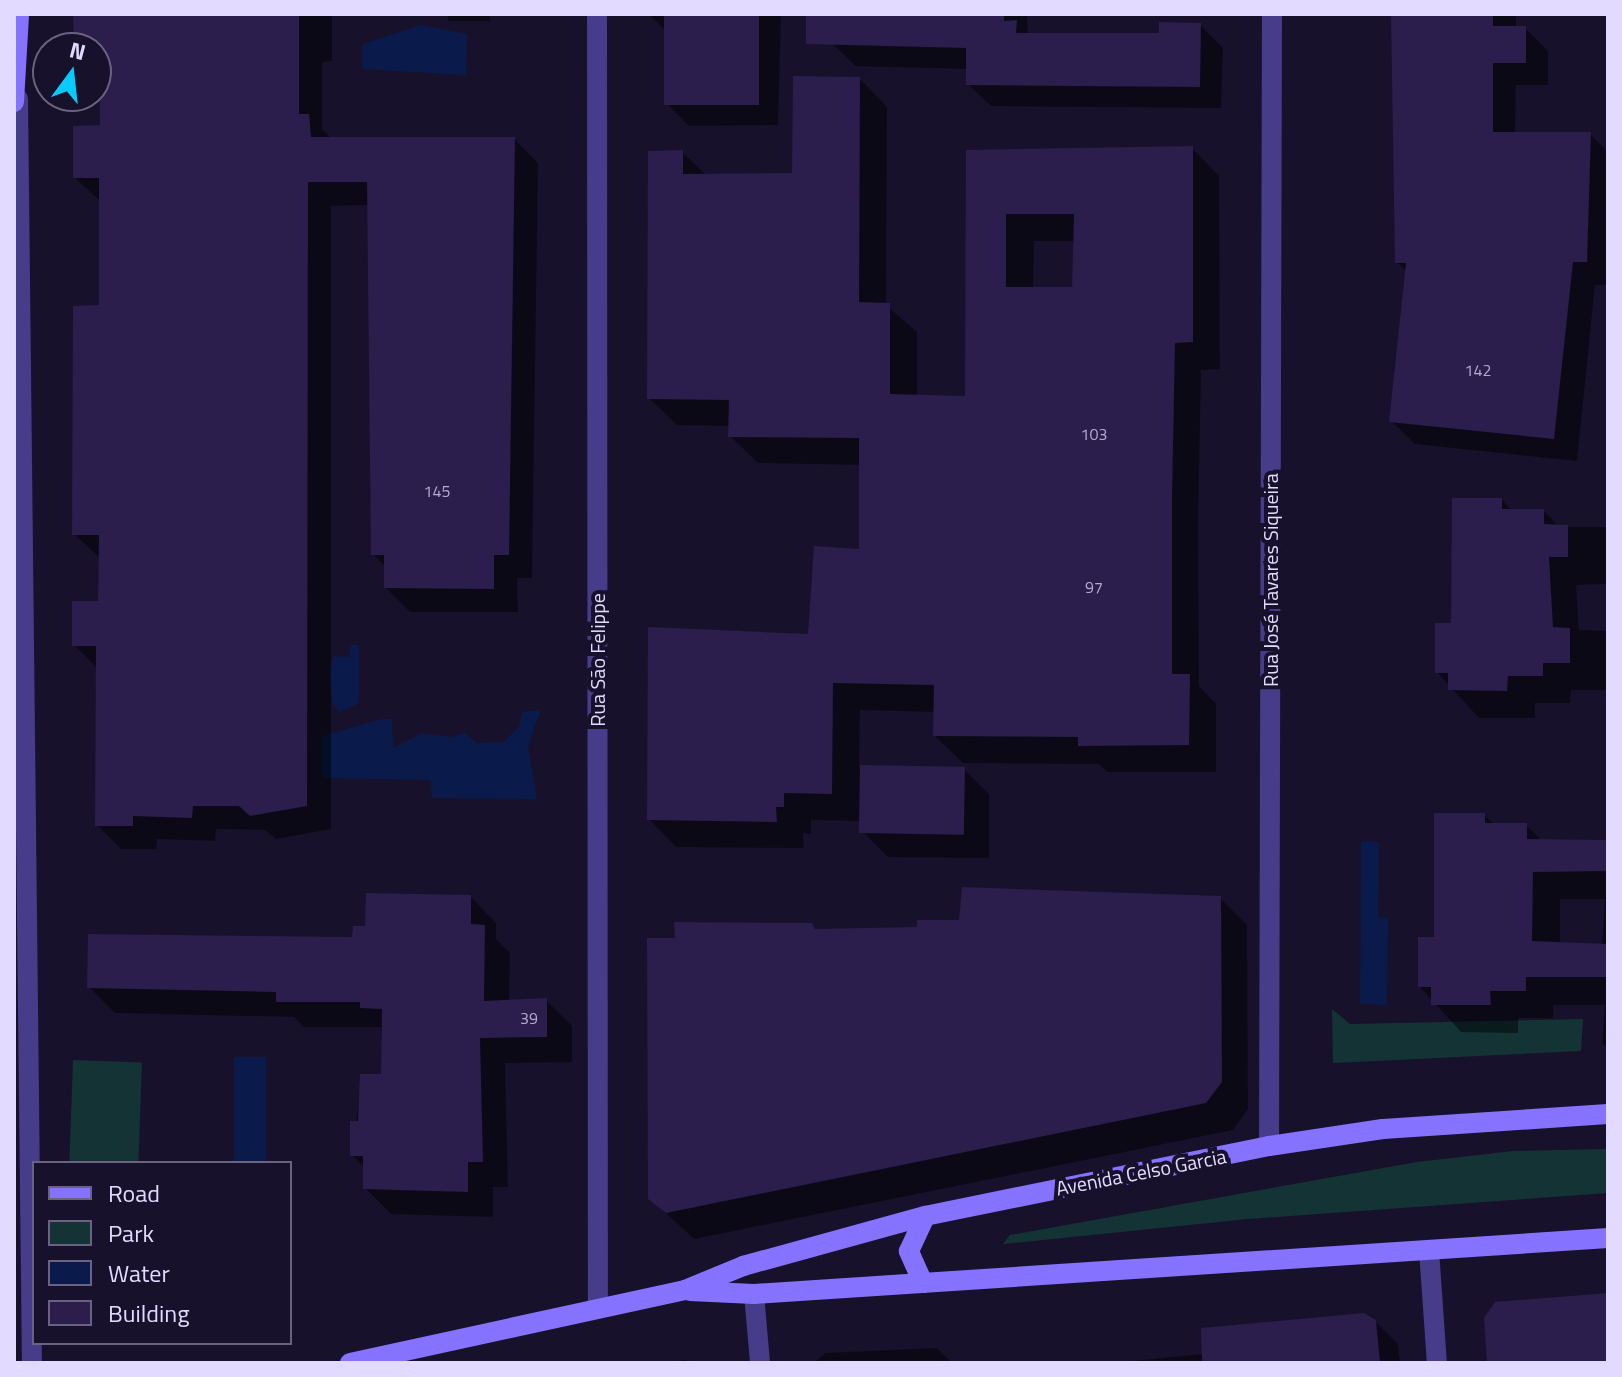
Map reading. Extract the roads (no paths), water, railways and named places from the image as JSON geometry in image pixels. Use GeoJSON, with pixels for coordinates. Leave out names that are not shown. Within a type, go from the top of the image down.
{"type":"FeatureCollection","features":[{"type":"Feature","properties":{"kind":"main road"},"geometry":{"type":"LineString","coordinates":[[16,100],[19,14]]}},
{"type":"Feature","properties":{"kind":"main road","name":"Avenida Celso Garcia"},"geometry":{"type":"LineString","coordinates":[[350,1363],[685,1290],[743,1266],[925,1216],[1269,1146],[1383,1129],[1608,1114]]}},
{"type":"Feature","properties":{"kind":"main road"},"geometry":{"type":"LineString","coordinates":[[923,1283],[909,1251],[925,1216]]}},
{"type":"Feature","properties":{"kind":"main road","name":"Avenida Celso Garcia"},"geometry":{"type":"LineString","coordinates":[[685,1290],[754,1294],[1608,1238]]}},
{"type":"Feature","properties":{"kind":"street","name":"Rua São Felippe"},"geometry":{"type":"LineString","coordinates":[[597,14],[598,1307]]}},
{"type":"Feature","properties":{"kind":"street","name":"Rua José Tavares Siqueira"},"geometry":{"type":"LineString","coordinates":[[1269,1146],[1272,14]]}},
{"type":"Feature","properties":{"kind":"street"},"geometry":{"type":"LineString","coordinates":[[16,100],[32,1363]]}},
{"type":"Feature","properties":{"kind":"street"},"geometry":{"type":"LineString","coordinates":[[1429,1250],[1437,1363]]}},
{"type":"Feature","properties":{"kind":"street"},"geometry":{"type":"LineString","coordinates":[[754,1294],[760,1363]]}},
{"type":"Feature","properties":{"kind":"water"},"geometry":{"type":"Polygon","coordinates":[[[421,25],[467,34],[466,75],[362,69],[363,44],[421,25]]]}},
{"type":"Feature","properties":{"kind":"water"},"geometry":{"type":"Polygon","coordinates":[[[351,645],[359,645],[359,703],[339,712],[332,702],[329,668],[334,656],[349,657],[351,645]]]}},
{"type":"Feature","properties":{"kind":"water"},"geometry":{"type":"Polygon","coordinates":[[[541,710],[528,746],[537,799],[432,798],[431,780],[322,778],[322,736],[392,719],[393,748],[423,733],[451,737],[465,733],[477,743],[503,742],[519,727],[522,712],[541,710]]]}},
{"type":"Feature","properties":{"kind":"water"},"geometry":{"type":"Polygon","coordinates":[[[1361,841],[1379,842],[1378,917],[1388,918],[1387,1005],[1360,1004],[1361,841]]]}},
{"type":"Feature","properties":{"kind":"water"},"geometry":{"type":"Polygon","coordinates":[[[234,1057],[266,1057],[266,1161],[234,1161],[234,1057]]]}}]}
